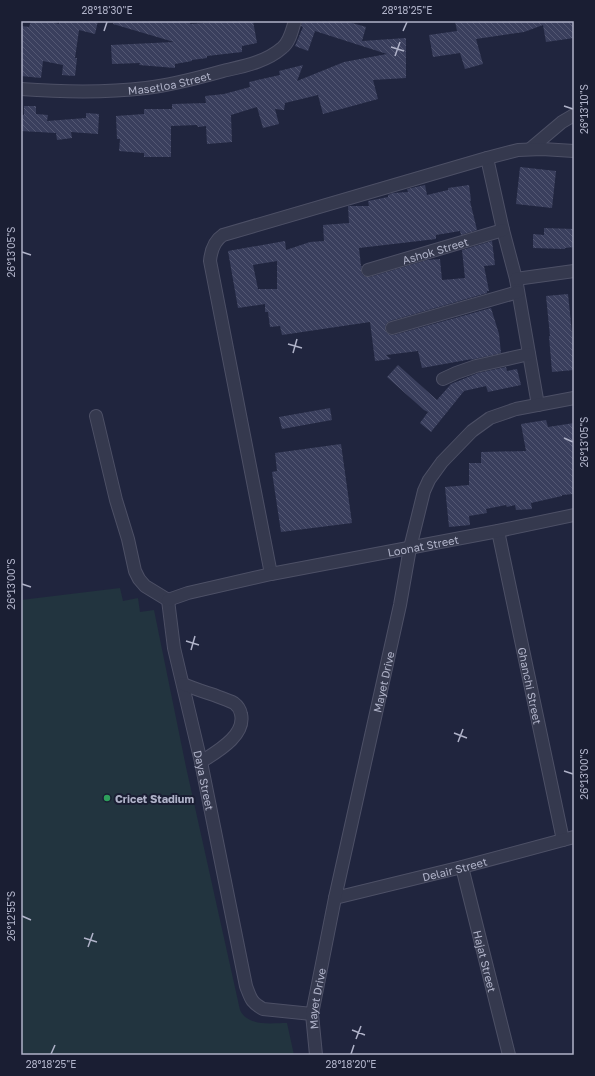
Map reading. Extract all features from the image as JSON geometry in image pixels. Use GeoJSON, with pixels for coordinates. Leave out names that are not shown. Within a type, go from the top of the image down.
{"type":"FeatureCollection","features":[{"type":"Feature","properties":{"kind":"street","name":"Masetloa Street"},"geometry":{"type":"LineString","coordinates":[[21,90],[97,91],[146,88],[184,81],[244,66],[266,59],[284,46],[296,21]]}},
{"type":"Feature","properties":{"kind":"street"},"geometry":{"type":"LineString","coordinates":[[530,149],[562,122],[574,115]]}},
{"type":"Feature","properties":{"kind":"street"},"geometry":{"type":"LineString","coordinates":[[96,416],[135,571],[145,586],[168,600],[188,593],[271,574],[210,261],[213,245],[218,238],[223,235],[518,150],[530,149],[574,151]]}},
{"type":"Feature","properties":{"kind":"street"},"geometry":{"type":"LineString","coordinates":[[487,158],[503,230],[516,279],[538,405]]}},
{"type":"Feature","properties":{"kind":"street","name":"Ashok Street"},"geometry":{"type":"LineString","coordinates":[[368,270],[503,230]]}},
{"type":"Feature","properties":{"kind":"street"},"geometry":{"type":"LineString","coordinates":[[516,279],[574,271]]}},
{"type":"Feature","properties":{"kind":"street"},"geometry":{"type":"LineString","coordinates":[[392,328],[468,305],[518,292]]}},
{"type":"Feature","properties":{"kind":"street"},"geometry":{"type":"LineString","coordinates":[[443,380],[456,373],[476,366],[529,354]]}},
{"type":"Feature","properties":{"kind":"street","name":"Mayet Drive"},"geometry":{"type":"LineString","coordinates":[[316,1055],[312,1014],[335,898],[400,605],[410,548],[424,491],[442,462],[472,431],[490,418],[506,412],[574,398]]}},
{"type":"Feature","properties":{"kind":"street","name":"Loonat Street"},"geometry":{"type":"LineString","coordinates":[[271,574],[574,515]]}},
{"type":"Feature","properties":{"kind":"street","name":"Ghanchi Street"},"geometry":{"type":"LineString","coordinates":[[498,531],[569,839]]}},
{"type":"Feature","properties":{"kind":"street","name":"Daya Street"},"geometry":{"type":"LineString","coordinates":[[168,600],[174,648],[201,762],[246,986],[251,1000],[263,1008],[312,1014]]}},
{"type":"Feature","properties":{"kind":"street"},"geometry":{"type":"LineString","coordinates":[[182,684],[238,706],[242,718],[236,734],[223,746],[201,762]]}},
{"type":"Feature","properties":{"kind":"street","name":"Delair Street"},"geometry":{"type":"LineString","coordinates":[[335,898],[569,839]]}},
{"type":"Feature","properties":{"kind":"street","name":"Hajat Street"},"geometry":{"type":"LineString","coordinates":[[462,867],[509,1055]]}},
{"type":"Feature","properties":{"kind":"shaded area","name":"Cricet Stadium"},"geometry":{"type":"Polygon","coordinates":[[[120,588],[123,601],[138,598],[140,612],[154,610],[186,767],[240,1010],[248,1019],[254,1022],[287,1023],[294,1055],[21,1055],[21,600],[120,588]]]}},
{"type":"Feature","properties":{"kind":"building"},"geometry":{"type":"Polygon","coordinates":[[[31,21],[49,21],[59,24],[59,21],[98,21],[95,34],[79,30],[75,58],[77,58],[75,76],[62,75],[63,65],[43,61],[41,78],[21,76],[21,26],[29,27],[31,21]]]}},
{"type":"Feature","properties":{"kind":"building"},"geometry":{"type":"Polygon","coordinates":[[[114,21],[191,21],[190,24],[253,21],[257,43],[242,46],[242,52],[207,56],[207,58],[175,64],[175,68],[139,65],[140,63],[112,64],[111,45],[174,42],[113,24],[114,21]]]}},
{"type":"Feature","properties":{"kind":"building"},"geometry":{"type":"Polygon","coordinates":[[[302,21],[345,21],[366,27],[362,41],[406,38],[406,78],[373,80],[378,99],[323,114],[318,95],[285,103],[284,110],[275,109],[279,124],[263,128],[257,107],[231,115],[232,142],[207,144],[206,126],[171,126],[171,157],[144,157],[144,153],[119,151],[120,139],[117,139],[116,116],[144,114],[144,109],[172,109],[172,104],[206,103],[205,96],[224,94],[250,87],[249,82],[280,75],[279,71],[303,65],[297,81],[344,62],[387,54],[315,31],[308,51],[295,46],[303,27],[301,26],[302,21]]]}},
{"type":"Feature","properties":{"kind":"building"},"geometry":{"type":"Polygon","coordinates":[[[455,21],[573,21],[574,38],[546,42],[543,25],[524,32],[476,39],[483,64],[465,69],[460,53],[433,57],[429,35],[457,31],[455,21]]]}},
{"type":"Feature","properties":{"kind":"building"},"geometry":{"type":"Polygon","coordinates":[[[24,106],[36,106],[36,114],[48,115],[47,121],[86,118],[86,113],[99,114],[98,134],[71,132],[72,138],[57,140],[56,133],[21,131],[21,115],[24,115],[24,106]]]}},
{"type":"Feature","properties":{"kind":"building"},"geometry":{"type":"Polygon","coordinates":[[[520,167],[556,171],[552,208],[516,204],[520,167]]]}},
{"type":"Feature","properties":{"kind":"building"},"geometry":{"type":"Polygon","coordinates":[[[425,185],[427,195],[448,190],[448,188],[469,185],[470,201],[477,230],[461,235],[460,231],[436,235],[436,239],[359,248],[362,266],[361,272],[363,275],[370,277],[427,260],[440,259],[442,280],[465,278],[462,250],[492,241],[495,265],[484,266],[489,291],[487,291],[487,293],[390,321],[385,326],[385,330],[390,335],[394,335],[491,308],[499,334],[501,353],[422,368],[418,351],[386,355],[391,359],[375,361],[370,322],[282,335],[280,326],[270,327],[268,312],[265,312],[265,304],[238,308],[228,251],[285,241],[286,250],[310,242],[324,241],[323,225],[349,223],[348,206],[369,206],[368,201],[388,197],[388,195],[393,193],[408,192],[407,189],[425,185]],[[277,261],[253,265],[258,289],[277,289],[277,261]]]}},
{"type":"Feature","properties":{"kind":"building"},"geometry":{"type":"Polygon","coordinates":[[[544,228],[574,229],[574,247],[565,249],[533,248],[533,234],[544,235],[544,228]]]}},
{"type":"Feature","properties":{"kind":"building"},"geometry":{"type":"Polygon","coordinates":[[[568,294],[574,343],[574,370],[552,372],[546,296],[568,294]]]}},
{"type":"Feature","properties":{"kind":"building"},"geometry":{"type":"Polygon","coordinates":[[[398,365],[437,400],[451,384],[478,373],[506,367],[507,371],[517,369],[521,385],[488,392],[486,386],[464,391],[431,432],[420,423],[428,412],[387,377],[398,365]]]}},
{"type":"Feature","properties":{"kind":"building"},"geometry":{"type":"Polygon","coordinates":[[[330,408],[332,420],[282,429],[279,417],[330,408]]]}},
{"type":"Feature","properties":{"kind":"building"},"geometry":{"type":"Polygon","coordinates":[[[546,420],[548,427],[574,423],[574,494],[562,495],[531,503],[532,509],[516,510],[515,505],[507,507],[506,505],[486,509],[487,513],[469,516],[470,525],[449,527],[445,487],[469,485],[469,463],[481,463],[481,452],[526,451],[521,424],[546,420]]]}},
{"type":"Feature","properties":{"kind":"building"},"geometry":{"type":"Polygon","coordinates":[[[341,444],[352,523],[281,532],[272,472],[277,471],[275,453],[341,444]]]}},
{"type":"Feature","properties":{"kind":"place","name":"Cricet Stadium"},"geometry":{"type":"Point","coordinates":[107,798]}}]}
